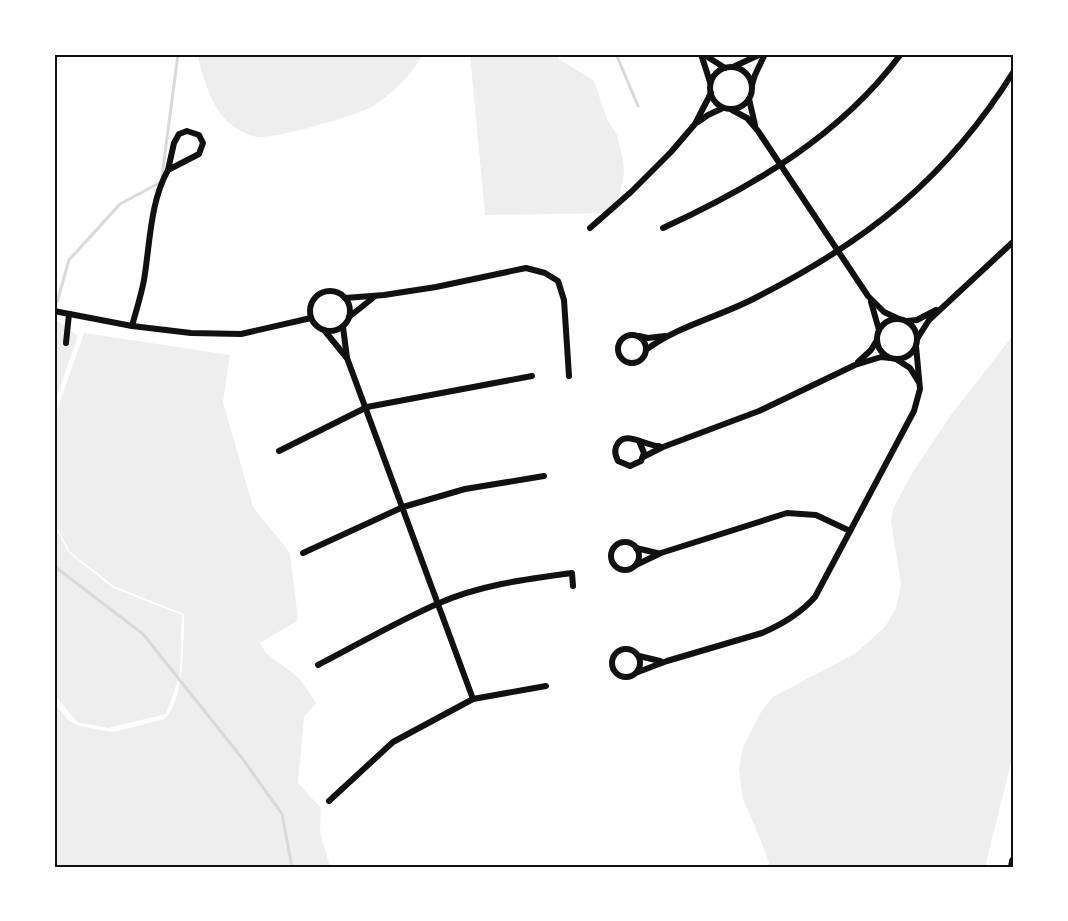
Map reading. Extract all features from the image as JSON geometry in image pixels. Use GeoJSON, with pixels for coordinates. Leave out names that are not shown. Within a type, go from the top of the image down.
{"type":"FeatureCollection","features":[{"type":"Feature","properties":{"kind":"highway"},"geometry":{"type":"LineString","coordinates":[[1013,867],[1014,861]]}},
{"type":"Feature","properties":{"kind":"street"},"geometry":{"type":"LineString","coordinates":[[702,54],[729,68],[746,73],[752,86]]}},
{"type":"Feature","properties":{"kind":"street"},"geometry":{"type":"LineString","coordinates":[[702,54],[711,82],[714,102],[747,118],[758,131],[868,296],[879,330],[877,340],[871,350],[853,366]]}},
{"type":"Feature","properties":{"kind":"street"},"geometry":{"type":"LineString","coordinates":[[711,82],[719,71],[745,63],[763,54]]}},
{"type":"Feature","properties":{"kind":"street"},"geometry":{"type":"LineString","coordinates":[[732,110],[745,105],[749,99],[763,54]]}},
{"type":"Feature","properties":{"kind":"street"},"geometry":{"type":"LineString","coordinates":[[663,228],[724,200],[781,166],[825,134],[883,77],[901,54]]}},
{"type":"Feature","properties":{"kind":"street"},"geometry":{"type":"LineString","coordinates":[[668,336],[648,338],[631,334],[619,343],[619,354],[624,361],[632,363],[640,361],[646,350],[668,336],[758,297],[839,252],[888,216],[947,160],[979,122],[1014,71]]}},
{"type":"Feature","properties":{"kind":"street"},"geometry":{"type":"LineString","coordinates":[[695,124],[711,93]]}},
{"type":"Feature","properties":{"kind":"street"},"geometry":{"type":"LineString","coordinates":[[749,99],[758,131]]}},
{"type":"Feature","properties":{"kind":"street"},"geometry":{"type":"LineString","coordinates":[[590,228],[645,179],[695,124],[723,108]]}},
{"type":"Feature","properties":{"kind":"street"},"geometry":{"type":"LineString","coordinates":[[132,327],[143,281],[154,211],[162,182],[168,170],[174,143],[179,134],[187,131],[199,135],[203,143],[199,154],[168,170]]}},
{"type":"Feature","properties":{"kind":"street"},"geometry":{"type":"LineString","coordinates":[[663,447],[645,445],[633,438],[625,438],[616,446],[615,454],[618,461],[630,466],[638,464],[643,457],[663,447],[759,411],[853,366],[881,357],[893,358],[910,354],[929,320],[1014,241]]}},
{"type":"Feature","properties":{"kind":"street"},"geometry":{"type":"LineString","coordinates":[[345,298],[374,296],[436,286],[526,268],[545,273],[558,281],[564,300],[569,376]]}},
{"type":"Feature","properties":{"kind":"street"},"geometry":{"type":"LineString","coordinates":[[347,358],[324,330],[315,324],[311,318],[311,305],[322,292],[328,290],[337,292],[345,298],[349,306],[349,317]]}},
{"type":"Feature","properties":{"kind":"street"},"geometry":{"type":"LineString","coordinates":[[324,330],[333,331],[343,327],[357,308],[374,296]]}},
{"type":"Feature","properties":{"kind":"street"},"geometry":{"type":"LineString","coordinates":[[667,661],[648,660],[626,649],[618,651],[612,661],[615,672],[622,677],[631,677],[667,661],[762,633],[791,619],[815,597],[914,411],[919,394],[920,379],[915,330],[902,320],[884,312],[868,296]]}},
{"type":"Feature","properties":{"kind":"street"},"geometry":{"type":"LineString","coordinates":[[879,330],[886,323],[917,320],[949,301]]}},
{"type":"Feature","properties":{"kind":"street"},"geometry":{"type":"LineString","coordinates":[[54,311],[132,327],[191,333],[241,334],[311,318]]}},
{"type":"Feature","properties":{"kind":"street"},"geometry":{"type":"LineString","coordinates":[[66,343],[69,314]]}},
{"type":"Feature","properties":{"kind":"street"},"geometry":{"type":"LineString","coordinates":[[343,327],[347,358],[473,699]]}},
{"type":"Feature","properties":{"kind":"street"},"geometry":{"type":"LineString","coordinates":[[638,336],[644,342],[646,350]]}},
{"type":"Feature","properties":{"kind":"street"},"geometry":{"type":"LineString","coordinates":[[877,340],[882,352],[910,368],[915,376],[919,394]]}},
{"type":"Feature","properties":{"kind":"street"},"geometry":{"type":"LineString","coordinates":[[279,451],[366,407],[532,375]]}},
{"type":"Feature","properties":{"kind":"street"},"geometry":{"type":"LineString","coordinates":[[639,441],[643,449],[643,457]]}},
{"type":"Feature","properties":{"kind":"street"},"geometry":{"type":"LineString","coordinates":[[303,553],[403,507],[465,489],[544,476]]}},
{"type":"Feature","properties":{"kind":"street"},"geometry":{"type":"LineString","coordinates":[[661,553],[636,548],[628,542],[614,547],[610,554],[614,565],[620,570],[629,570],[661,553],[787,513],[816,515],[850,531]]}},
{"type":"Feature","properties":{"kind":"street"},"geometry":{"type":"LineString","coordinates":[[636,548],[639,558],[636,565]]}},
{"type":"Feature","properties":{"kind":"street"},"geometry":{"type":"LineString","coordinates":[[318,665],[438,603],[515,581],[572,573],[573,586]]}},
{"type":"Feature","properties":{"kind":"street"},"geometry":{"type":"LineString","coordinates":[[638,672],[641,664],[639,656]]}},
{"type":"Feature","properties":{"kind":"street"},"geometry":{"type":"LineString","coordinates":[[329,801],[393,742],[473,699],[546,686]]}},
{"type":"Feature","properties":{"kind":"shaded area"},"geometry":{"type":"Polygon","coordinates":[[[197,54],[423,54],[401,83],[373,106],[317,126],[258,137],[234,127],[218,110],[212,100],[197,54]]]}},
{"type":"Feature","properties":{"kind":"shaded area"},"geometry":{"type":"Polygon","coordinates":[[[470,54],[558,54],[559,59],[594,81],[607,119],[617,135],[623,160],[624,174],[615,213],[485,215],[470,54]]]}},
{"type":"Feature","properties":{"kind":"shaded area"},"geometry":{"type":"Polygon","coordinates":[[[54,319],[78,336],[54,404],[54,319]]]}},
{"type":"Feature","properties":{"kind":"shaded area"},"geometry":{"type":"Polygon","coordinates":[[[84,333],[230,355],[223,402],[253,507],[290,553],[298,620],[260,643],[266,653],[299,678],[316,703],[304,717],[298,783],[321,808],[320,832],[330,867],[54,867],[54,703],[69,721],[79,726],[114,732],[164,719],[176,700],[183,654],[184,614],[114,586],[70,552],[54,522],[54,419],[84,333]]]}},
{"type":"Feature","properties":{"kind":"shaded area"},"geometry":{"type":"Polygon","coordinates":[[[1014,334],[1014,750],[985,867],[768,867],[769,862],[743,799],[739,770],[743,747],[762,710],[773,697],[856,653],[885,627],[896,608],[901,585],[891,521],[893,509],[911,475],[951,415],[1014,334]]]}},
{"type":"Feature","properties":{"kind":"shaded area"},"geometry":{"type":"Polygon","coordinates":[[[54,526],[69,553],[113,588],[182,615],[180,674],[166,714],[108,728],[77,722],[54,694],[54,526]]]}},
{"type":"Feature","properties":{"kind":"waterway"},"geometry":{"type":"LineString","coordinates":[[162,176],[178,54]]}},
{"type":"Feature","properties":{"kind":"waterway"},"geometry":{"type":"LineString","coordinates":[[616,54],[638,106]]}},
{"type":"Feature","properties":{"kind":"waterway"},"geometry":{"type":"LineString","coordinates":[[57,302],[69,260],[120,204],[161,182]]}},
{"type":"Feature","properties":{"kind":"waterway"},"geometry":{"type":"LineString","coordinates":[[54,566],[143,634],[242,758],[282,814],[292,867]]}}]}
